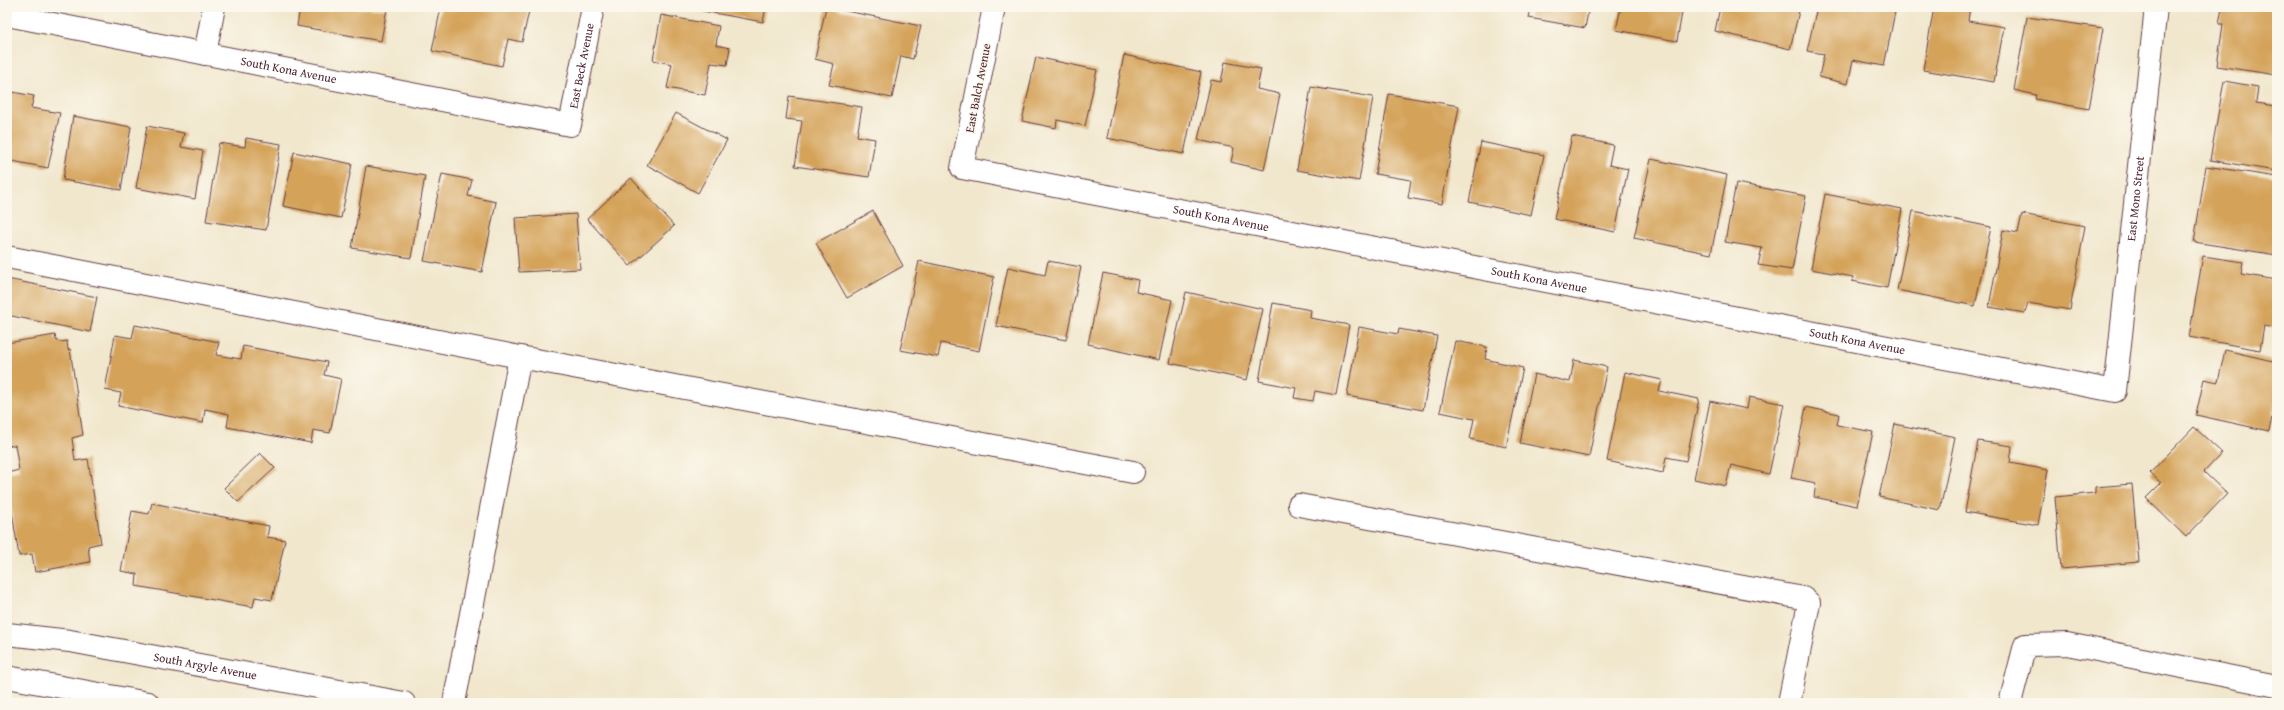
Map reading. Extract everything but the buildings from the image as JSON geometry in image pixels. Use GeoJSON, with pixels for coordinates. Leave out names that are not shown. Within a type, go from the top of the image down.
{"type":"FeatureCollection","features":[{"type":"Feature","properties":{"kind":"street"},"geometry":{"type":"LineString","coordinates":[[205,54],[214,7]]}},
{"type":"Feature","properties":{"kind":"street","name":"East Beck Avenue"},"geometry":{"type":"LineString","coordinates":[[570,125],[593,7]]}},
{"type":"Feature","properties":{"kind":"street","name":"East Balch Avenue"},"geometry":{"type":"LineString","coordinates":[[962,168],[994,7]]}},
{"type":"Feature","properties":{"kind":"street","name":"East Mono Street"},"geometry":{"type":"LineString","coordinates":[[2115,391],[2156,7]]}},
{"type":"Feature","properties":{"kind":"street","name":"South Kona Avenue"},"geometry":{"type":"LineString","coordinates":[[7,15],[570,125]]}},
{"type":"Feature","properties":{"kind":"street","name":"South Kona Avenue"},"geometry":{"type":"LineString","coordinates":[[962,168],[2115,391]]}},
{"type":"Feature","properties":{"kind":"street"},"geometry":{"type":"LineString","coordinates":[[7,257],[520,357],[1133,472]]}},
{"type":"Feature","properties":{"kind":"street"},"geometry":{"type":"LineString","coordinates":[[454,703],[520,357]]}},
{"type":"Feature","properties":{"kind":"street"},"geometry":{"type":"LineString","coordinates":[[1299,505],[1804,598],[1809,603],[1789,703]]}},
{"type":"Feature","properties":{"kind":"street","name":"South Argyle Avenue"},"geometry":{"type":"LineString","coordinates":[[7,634],[70,641],[404,703]]}},
{"type":"Feature","properties":{"kind":"street"},"geometry":{"type":"LineString","coordinates":[[2010,703],[2024,644],[2067,644],[2277,686]]}},
{"type":"Feature","properties":{"kind":"street"},"geometry":{"type":"LineString","coordinates":[[7,677],[148,703]]}}]}
